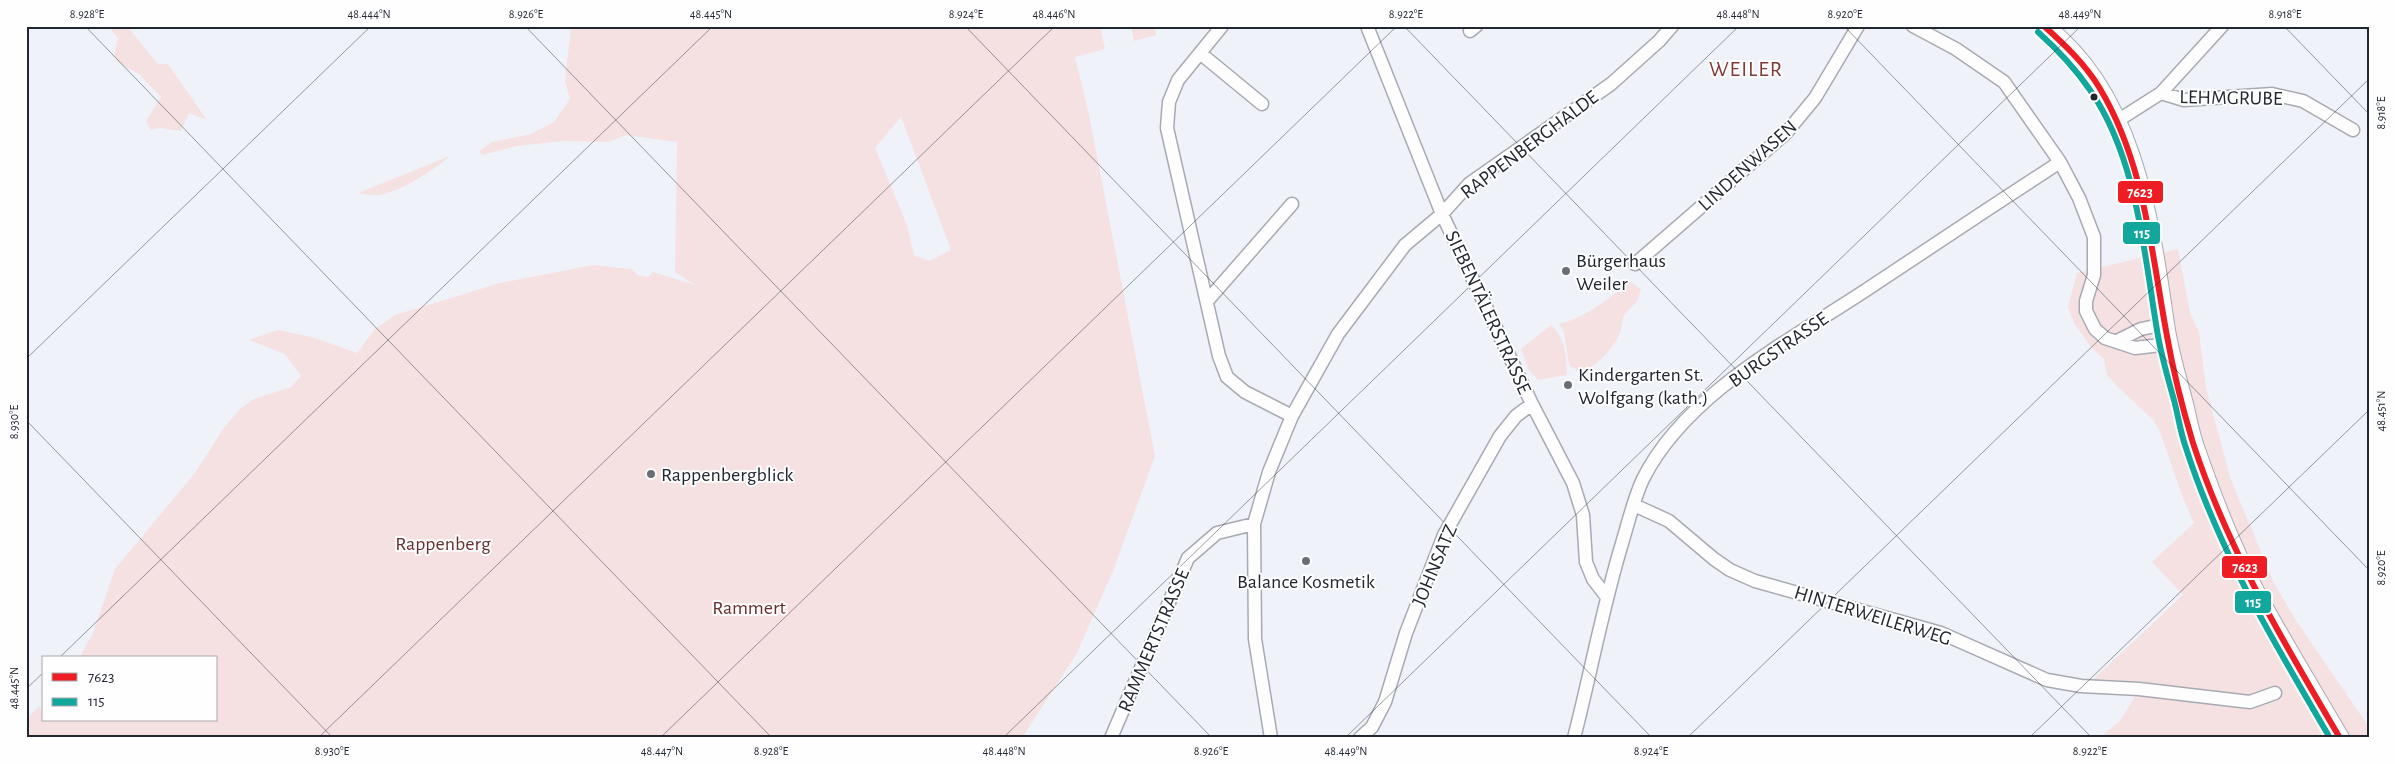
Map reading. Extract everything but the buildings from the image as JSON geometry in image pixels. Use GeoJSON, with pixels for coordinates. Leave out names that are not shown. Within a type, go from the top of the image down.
{"type":"FeatureCollection","features":[{"type":"Feature","properties":{"kind":"main road"},"geometry":{"type":"LineString","coordinates":[[2045,27],[2083,64],[2106,100],[2116,121],[2144,204],[2160,276],[2169,344],[2195,448],[2228,534],[2256,594],[2340,738]]}},
{"type":"Feature","properties":{"kind":"street"},"geometry":{"type":"LineString","coordinates":[[1222,26],[1178,80],[1169,102],[1167,128],[1208,300],[1219,356],[1227,377],[1245,392],[1292,416]]}},
{"type":"Feature","properties":{"kind":"street","name":"SIEBENTÄLERSTRASSE"},"geometry":{"type":"LineString","coordinates":[[1367,26],[1442,214],[1532,404],[1573,483],[1583,515],[1586,562],[1593,579],[1606,596]]}},
{"type":"Feature","properties":{"kind":"street","name":"RAPPENBERGHALDE"},"geometry":{"type":"LineString","coordinates":[[1271,738],[1255,639],[1254,524],[1269,472],[1292,416],[1344,327],[1405,245],[1442,214],[1469,184],[1611,84],[1659,41],[1672,26]]}},
{"type":"Feature","properties":{"kind":"street","name":"LINDENWASEN"},"geometry":{"type":"LineString","coordinates":[[1635,264],[1786,134],[1815,98],[1858,26]]}},
{"type":"Feature","properties":{"kind":"street"},"geometry":{"type":"LineString","coordinates":[[1913,26],[1956,49],[2004,82],[2060,162],[2079,198],[2094,237],[2094,275],[2086,302],[2086,311],[2095,329],[2105,338],[2136,348],[2169,344]]}},
{"type":"Feature","properties":{"kind":"street"},"geometry":{"type":"LineString","coordinates":[[2116,121],[2161,93],[2222,26]]}},
{"type":"Feature","properties":{"kind":"street"},"geometry":{"type":"LineString","coordinates":[[1200,53],[1262,104]]}},
{"type":"Feature","properties":{"kind":"street","name":"LEHMGRUBE"},"geometry":{"type":"LineString","coordinates":[[2161,93],[2184,100],[2272,94],[2303,101],[2353,130]]}},
{"type":"Feature","properties":{"kind":"street","name":"BURGSTRASSE"},"geometry":{"type":"LineString","coordinates":[[1574,738],[1595,658],[1606,596],[1634,505],[1643,479],[1669,438],[1703,402],[1763,357],[2060,162]]}},
{"type":"Feature","properties":{"kind":"street"},"geometry":{"type":"LineString","coordinates":[[1208,300],[1292,204]]}},
{"type":"Feature","properties":{"kind":"street"},"geometry":{"type":"LineString","coordinates":[[2116,341],[2141,328],[2165,324]]}},
{"type":"Feature","properties":{"kind":"street","name":"JOHNSATZ"},"geometry":{"type":"LineString","coordinates":[[1360,738],[1372,727],[1385,702],[1406,633],[1444,535],[1500,436],[1516,416],[1532,404]]}},
{"type":"Feature","properties":{"kind":"street","name":"HINTERWEILERWEG"},"geometry":{"type":"LineString","coordinates":[[1634,505],[1669,521],[1714,559],[1730,570],[1755,581],[1942,633],[2047,680],[2081,686],[2140,689],[2250,702],[2274,693]]}},
{"type":"Feature","properties":{"kind":"street","name":"RAMMERTSTRASSE"},"geometry":{"type":"LineString","coordinates":[[1111,738],[1188,558],[1217,533],[1254,524]]}},
{"type":"Feature","properties":{"kind":"green space"},"geometry":{"type":"Polygon","coordinates":[[[108,26],[127,26],[158,64],[168,64],[207,120],[189,113],[181,131],[161,128],[151,130],[146,121],[161,97],[139,74],[119,63],[114,55],[118,38],[108,26]]]}},
{"type":"Feature","properties":{"kind":"green space"},"geometry":{"type":"Polygon","coordinates":[[[571,26],[1100,26],[1105,49],[1075,57],[1089,115],[1155,456],[1113,571],[1077,653],[1022,738],[26,738],[26,720],[39,706],[42,711],[42,722],[218,722],[218,656],[80,656],[93,633],[115,569],[195,473],[223,429],[240,409],[254,399],[291,387],[301,376],[285,354],[249,340],[278,330],[312,337],[357,353],[375,329],[395,315],[500,283],[593,265],[632,269],[637,275],[648,277],[653,272],[695,285],[675,272],[677,142],[626,135],[609,142],[562,141],[517,146],[482,155],[479,151],[492,142],[531,134],[554,122],[570,99],[565,81],[571,26]],[[901,117],[875,148],[907,225],[914,255],[929,261],[951,250],[901,117]]]}},
{"type":"Feature","properties":{"kind":"green space"},"geometry":{"type":"Polygon","coordinates":[[[1131,26],[1155,26],[1156,35],[1134,41],[1131,26]]]}},
{"type":"Feature","properties":{"kind":"green space"},"geometry":{"type":"Polygon","coordinates":[[[450,156],[426,174],[396,190],[376,195],[358,193],[450,156]]]}},
{"type":"Feature","properties":{"kind":"green space"},"geometry":{"type":"Polygon","coordinates":[[[2178,249],[2190,313],[2199,332],[2206,388],[2231,480],[2275,585],[2297,622],[2369,727],[2369,738],[2099,738],[2120,721],[2139,690],[2086,686],[2183,595],[2152,562],[2194,523],[2183,498],[2159,429],[2153,420],[2107,375],[2104,359],[2091,347],[2074,323],[2068,307],[2077,273],[2178,249]]]}},
{"type":"Feature","properties":{"kind":"green space"},"geometry":{"type":"Polygon","coordinates":[[[1629,281],[1641,289],[1636,302],[1624,316],[1617,339],[1598,362],[1580,372],[1569,365],[1564,332],[1559,324],[1579,317],[1597,307],[1629,281]]]}},
{"type":"Feature","properties":{"kind":"green space"},"geometry":{"type":"Polygon","coordinates":[[[1551,325],[1560,336],[1562,342],[1567,375],[1538,380],[1529,370],[1521,349],[1551,325]]]}},
{"type":"Feature","properties":{"kind":"transit line","name":"7623"},"geometry":{"type":"LineString","coordinates":[[2044,26],[2081,63],[2099,87],[2127,146],[2137,177],[2151,240],[2175,376],[2193,443],[2207,482],[2223,521],[2258,594],[2340,738]]}},
{"type":"Feature","properties":{"kind":"transit line","name":"115"},"geometry":{"type":"LineString","coordinates":[[2038,32],[2066,59],[2090,90],[2106,117],[2119,146],[2137,208],[2163,360],[2183,439],[2199,484],[2214,522],[2249,596],[2330,738]]}},
{"type":"Feature","properties":{"kind":"place","name":"Bürgerhaus Weiler"},"geometry":{"type":"Point","coordinates":[1566,271]}},
{"type":"Feature","properties":{"kind":"place","name":"Kindergarten St. Wolfgang (kath.)"},"geometry":{"type":"Point","coordinates":[1568,385]}},
{"type":"Feature","properties":{"kind":"place","name":"Rappenbergblick"},"geometry":{"type":"Point","coordinates":[651,474]}},
{"type":"Feature","properties":{"kind":"place","name":"Balance Kosmetik"},"geometry":{"type":"Point","coordinates":[1306,561]}},
{"type":"Feature","properties":{"kind":"district","name":"WEILER"},"geometry":{"type":"Point","coordinates":[1746,68]}},
{"type":"Feature","properties":{"kind":"park label","name":"Rappenberg"},"geometry":{"type":"Point","coordinates":[443,543]}},
{"type":"Feature","properties":{"kind":"park label","name":"Rammert"},"geometry":{"type":"Point","coordinates":[749,607]}}]}
